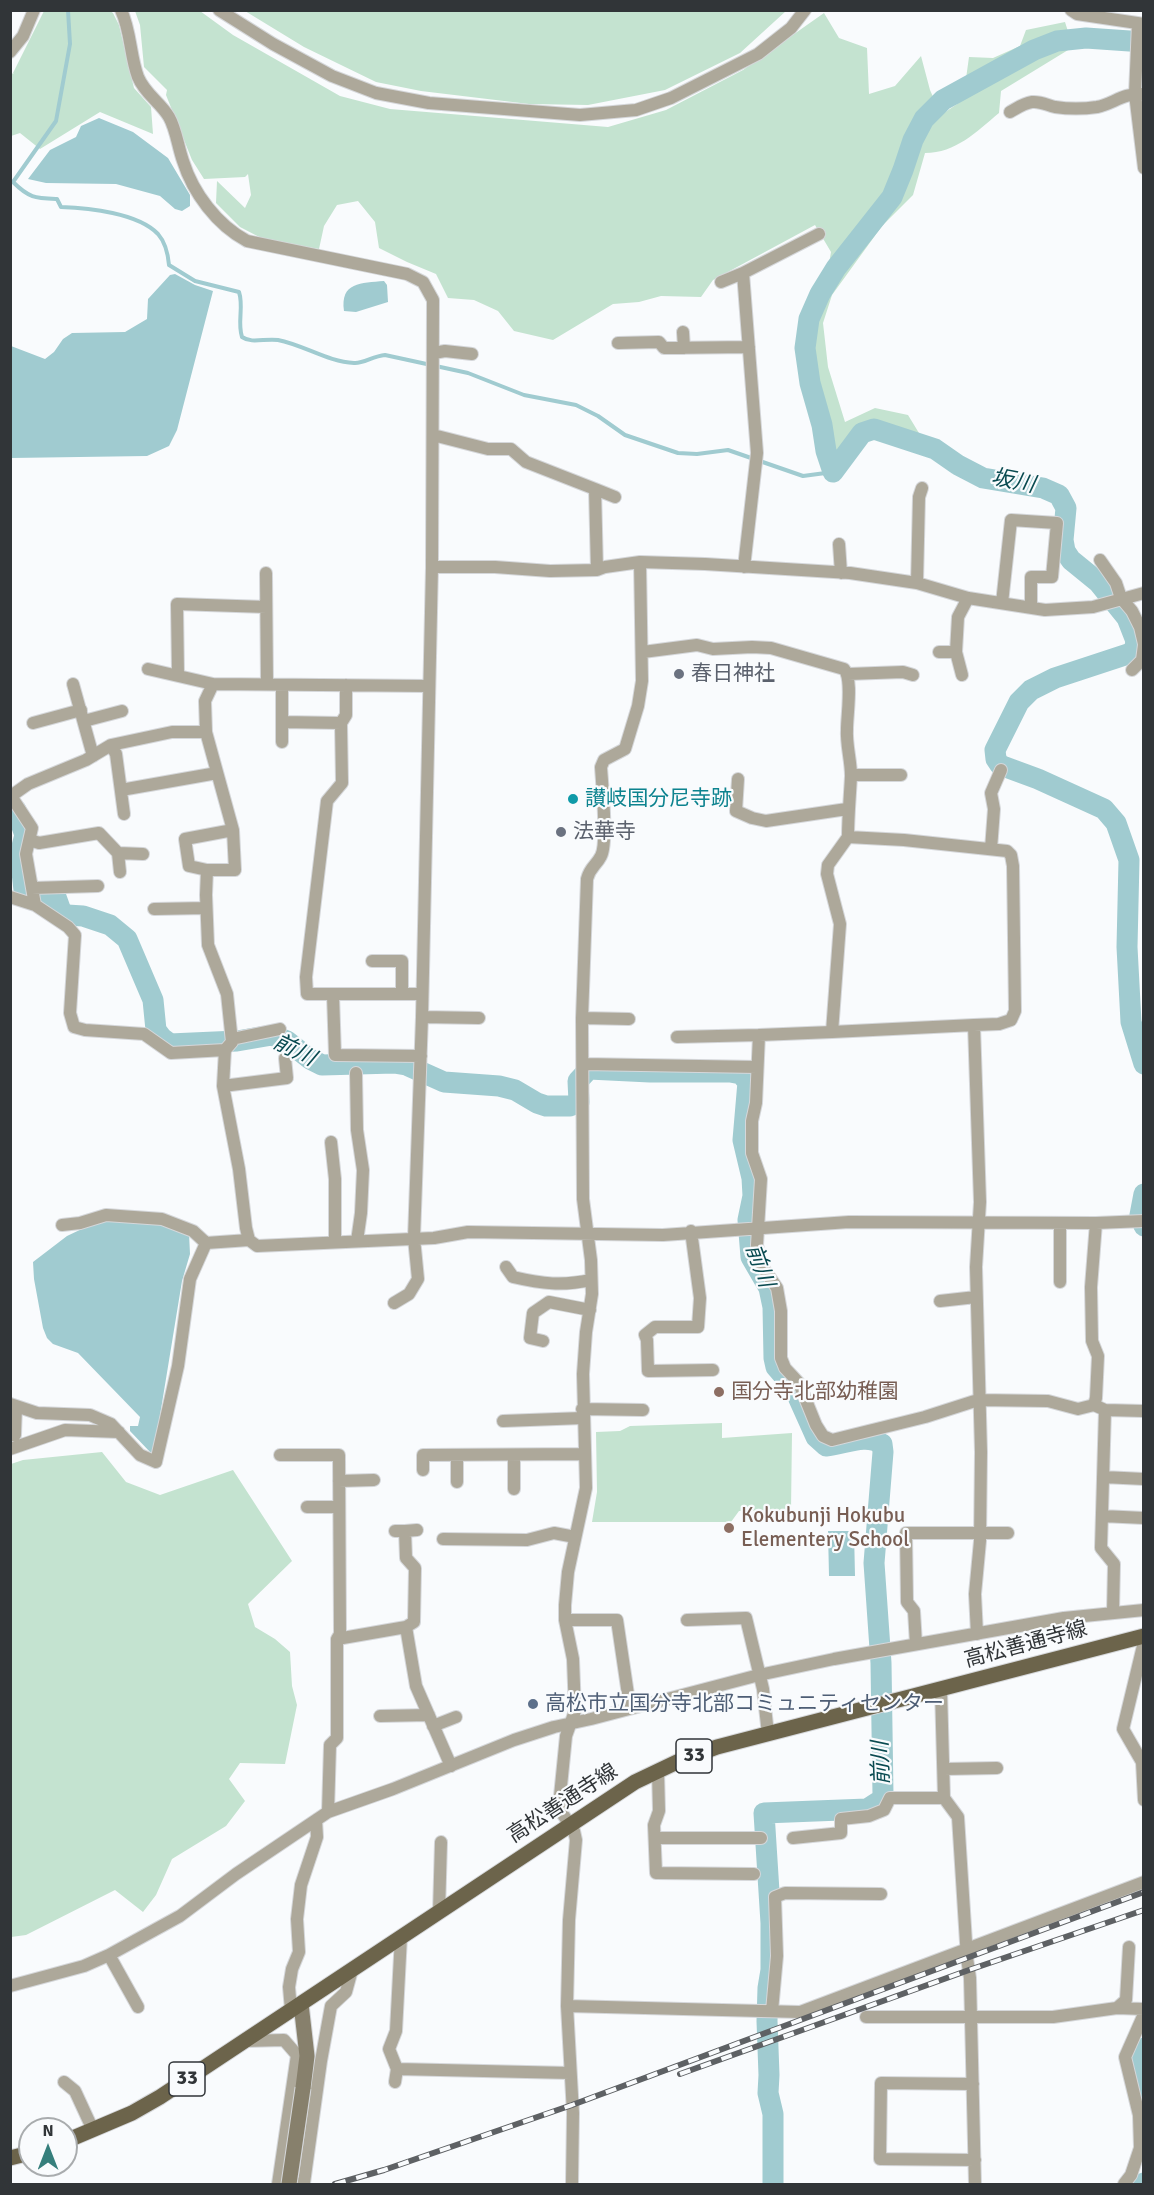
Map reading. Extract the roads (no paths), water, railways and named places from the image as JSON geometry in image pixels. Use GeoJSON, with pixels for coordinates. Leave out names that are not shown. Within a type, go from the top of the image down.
{"type":"FeatureCollection","features":[{"type":"Feature","properties":{"kind":"main road","name":"高松善通寺線"},"geometry":{"type":"LineString","coordinates":[[78,2136],[132,2114],[570,1824],[635,1782],[658,1771],[717,1748],[1142,1636]]}},
{"type":"Feature","properties":{"kind":"main road"},"geometry":{"type":"LineString","coordinates":[[288,2184],[307,2055],[296,2007]]}},
{"type":"Feature","properties":{"kind":"street"},"geometry":{"type":"LineString","coordinates":[[10,52],[23,36],[34,10]]}},
{"type":"Feature","properties":{"kind":"street"},"geometry":{"type":"LineString","coordinates":[[121,10],[138,76],[145,91],[170,117],[184,164],[213,216],[247,241],[406,274],[423,282],[433,300],[432,567],[422,1017],[414,1238],[418,1279],[409,1294],[394,1303]]}},
{"type":"Feature","properties":{"kind":"street"},"geometry":{"type":"LineString","coordinates":[[219,10],[273,44],[332,76],[376,93],[429,103],[580,114],[636,110],[671,98],[758,54],[791,27],[805,10]]}},
{"type":"Feature","properties":{"kind":"street"},"geometry":{"type":"LineString","coordinates":[[1071,10],[1077,14],[1111,18],[1139,25],[1138,64],[1143,168]]}},
{"type":"Feature","properties":{"kind":"street"},"geometry":{"type":"LineString","coordinates":[[1010,112],[1030,102],[1077,108],[1100,107],[1115,99],[1139,94]]}},
{"type":"Feature","properties":{"kind":"street"},"geometry":{"type":"LineString","coordinates":[[721,282],[819,234]]}},
{"type":"Feature","properties":{"kind":"street"},"geometry":{"type":"LineString","coordinates":[[743,273],[756,453],[744,567]]}},
{"type":"Feature","properties":{"kind":"street"},"geometry":{"type":"LineString","coordinates":[[683,332],[684,348]]}},
{"type":"Feature","properties":{"kind":"street"},"geometry":{"type":"LineString","coordinates":[[618,343],[659,342],[664,348],[749,347]]}},
{"type":"Feature","properties":{"kind":"street"},"geometry":{"type":"LineString","coordinates":[[434,361],[446,351],[472,354]]}},
{"type":"Feature","properties":{"kind":"street"},"geometry":{"type":"LineString","coordinates":[[433,435],[488,449],[511,449],[525,462],[615,497]]}},
{"type":"Feature","properties":{"kind":"street"},"geometry":{"type":"LineString","coordinates":[[917,583],[919,497],[922,488]]}},
{"type":"Feature","properties":{"kind":"street"},"geometry":{"type":"LineString","coordinates":[[595,489],[597,570]]}},
{"type":"Feature","properties":{"kind":"street"},"geometry":{"type":"LineString","coordinates":[[1002,603],[1011,520],[1057,523],[1052,577],[1031,577],[1031,608]]}},
{"type":"Feature","properties":{"kind":"street"},"geometry":{"type":"LineString","coordinates":[[839,544],[841,573]]}},
{"type":"Feature","properties":{"kind":"street"},"geometry":{"type":"LineString","coordinates":[[1100,560],[1116,583],[1114,600]]}},
{"type":"Feature","properties":{"kind":"street"},"geometry":{"type":"LineString","coordinates":[[572,2184],[573,2113],[567,2006],[569,1920],[576,1840],[570,1824],[560,1810],[560,1796],[566,1736],[575,1712],[573,1659],[565,1620],[567,1572],[586,1488],[583,1363],[592,1294],[583,1199],[582,1018],[587,879],[589,870],[602,856],[604,842],[601,767],[604,760],[625,749],[638,706],[643,652],[640,562]]}},
{"type":"Feature","properties":{"kind":"street"},"geometry":{"type":"LineString","coordinates":[[432,567],[495,567],[550,571],[597,570],[640,562],[841,573],[917,583],[968,598],[1045,610],[1069,609],[1143,593]]}},
{"type":"Feature","properties":{"kind":"street"},"geometry":{"type":"LineString","coordinates":[[266,573],[267,684]]}},
{"type":"Feature","properties":{"kind":"street"},"geometry":{"type":"LineString","coordinates":[[962,675],[956,652],[958,617],[968,598]]}},
{"type":"Feature","properties":{"kind":"street"},"geometry":{"type":"LineString","coordinates":[[1114,600],[1132,611],[1140,627],[1143,644],[1142,660],[1132,670]]}},
{"type":"Feature","properties":{"kind":"street"},"geometry":{"type":"LineString","coordinates":[[178,675],[177,604],[266,607]]}},
{"type":"Feature","properties":{"kind":"street"},"geometry":{"type":"LineString","coordinates":[[643,652],[697,645],[713,649],[771,648],[844,669],[848,674],[846,731],[851,775],[847,809],[848,837],[828,865],[827,874],[840,924],[832,1032]]}},
{"type":"Feature","properties":{"kind":"street"},"geometry":{"type":"LineString","coordinates":[[939,652],[956,652]]}},
{"type":"Feature","properties":{"kind":"street"},"geometry":{"type":"LineString","coordinates":[[147,669],[213,684],[429,686]]}},
{"type":"Feature","properties":{"kind":"street"},"geometry":{"type":"LineString","coordinates":[[848,674],[903,672],[913,675]]}},
{"type":"Feature","properties":{"kind":"street"},"geometry":{"type":"LineString","coordinates":[[73,684],[93,756]]}},
{"type":"Feature","properties":{"kind":"street"},"geometry":{"type":"LineString","coordinates":[[213,684],[205,700],[206,732],[233,830],[236,870],[207,870],[189,866],[185,839],[233,830]]}},
{"type":"Feature","properties":{"kind":"street"},"geometry":{"type":"LineString","coordinates":[[282,685],[282,742]]}},
{"type":"Feature","properties":{"kind":"street"},"geometry":{"type":"LineString","coordinates":[[346,685],[346,715],[341,723],[342,783],[327,801],[306,977],[307,994],[422,994]]}},
{"type":"Feature","properties":{"kind":"street"},"geometry":{"type":"LineString","coordinates":[[33,723],[122,711]]}},
{"type":"Feature","properties":{"kind":"street"},"geometry":{"type":"LineString","coordinates":[[282,722],[341,723]]}},
{"type":"Feature","properties":{"kind":"street"},"geometry":{"type":"LineString","coordinates":[[35,905],[26,854],[32,828],[11,796],[28,784],[111,746],[172,732],[206,732]]}},
{"type":"Feature","properties":{"kind":"street"},"geometry":{"type":"LineString","coordinates":[[111,746],[116,754],[124,814]]}},
{"type":"Feature","properties":{"kind":"street"},"geometry":{"type":"LineString","coordinates":[[991,849],[994,810],[991,793],[1001,770]]}},
{"type":"Feature","properties":{"kind":"street"},"geometry":{"type":"LineString","coordinates":[[121,790],[217,773]]}},
{"type":"Feature","properties":{"kind":"street"},"geometry":{"type":"LineString","coordinates":[[851,775],[901,775]]}},
{"type":"Feature","properties":{"kind":"street"},"geometry":{"type":"LineString","coordinates":[[738,779],[736,811],[752,818],[766,820],[847,809]]}},
{"type":"Feature","properties":{"kind":"street"},"geometry":{"type":"LineString","coordinates":[[30,840],[39,843],[99,833],[118,853],[120,872]]}},
{"type":"Feature","properties":{"kind":"street"},"geometry":{"type":"LineString","coordinates":[[677,1037],[999,1024],[1011,1020],[1016,1005],[1011,855],[1007,851],[991,849],[848,837]]}},
{"type":"Feature","properties":{"kind":"street"},"geometry":{"type":"LineString","coordinates":[[118,853],[143,854]]}},
{"type":"Feature","properties":{"kind":"street"},"geometry":{"type":"LineString","coordinates":[[207,870],[208,945],[227,994],[229,1044],[224,1086],[249,1240]]}},
{"type":"Feature","properties":{"kind":"street"},"geometry":{"type":"LineString","coordinates":[[32,888],[98,886]]}},
{"type":"Feature","properties":{"kind":"street"},"geometry":{"type":"LineString","coordinates":[[10,897],[35,905],[68,927],[75,935],[70,1013],[74,1027],[85,1030],[144,1034],[171,1053],[229,1044],[280,1029]]}},
{"type":"Feature","properties":{"kind":"street"},"geometry":{"type":"LineString","coordinates":[[154,909],[206,908]]}},
{"type":"Feature","properties":{"kind":"street"},"geometry":{"type":"LineString","coordinates":[[372,961],[402,961],[402,994]]}},
{"type":"Feature","properties":{"kind":"street"},"geometry":{"type":"LineString","coordinates":[[333,995],[335,1055],[420,1062]]}},
{"type":"Feature","properties":{"kind":"street"},"geometry":{"type":"LineString","coordinates":[[422,1017],[479,1018]]}},
{"type":"Feature","properties":{"kind":"street"},"geometry":{"type":"LineString","coordinates":[[582,1018],[629,1019]]}},
{"type":"Feature","properties":{"kind":"street"},"geometry":{"type":"LineString","coordinates":[[974,1025],[980,1202],[976,1297],[981,1452],[980,1532],[975,1594],[977,1634]]}},
{"type":"Feature","properties":{"kind":"street"},"geometry":{"type":"LineString","coordinates":[[759,1035],[756,1103],[752,1122],[752,1153],[761,1179],[756,1245],[762,1266],[777,1288],[781,1311],[781,1358],[785,1368],[799,1383],[816,1425],[823,1436],[831,1440],[925,1418],[978,1400],[1048,1401],[1078,1409],[1100,1407],[1143,1411]]}},
{"type":"Feature","properties":{"kind":"street"},"geometry":{"type":"LineString","coordinates":[[224,1086],[287,1078],[285,1058]]}},
{"type":"Feature","properties":{"kind":"street"},"geometry":{"type":"LineString","coordinates":[[583,1064],[756,1067]]}},
{"type":"Feature","properties":{"kind":"street"},"geometry":{"type":"LineString","coordinates":[[356,1073],[357,1130],[363,1170],[362,1214],[357,1240]]}},
{"type":"Feature","properties":{"kind":"street"},"geometry":{"type":"LineString","coordinates":[[331,1142],[335,1179],[335,1242]]}},
{"type":"Feature","properties":{"kind":"street"},"geometry":{"type":"LineString","coordinates":[[62,1224],[80,1223],[106,1215],[162,1219],[193,1231],[206,1243],[249,1240],[257,1246],[434,1238],[468,1232],[586,1232],[637,1235],[849,1222],[1096,1223],[1139,1221]]}},
{"type":"Feature","properties":{"kind":"street"},"geometry":{"type":"LineString","coordinates":[[1060,1223],[1060,1282]]}},
{"type":"Feature","properties":{"kind":"street"},"geometry":{"type":"LineString","coordinates":[[1096,1223],[1091,1287],[1092,1341],[1098,1356],[1096,1398],[1100,1407],[1103,1477],[1101,1548],[1114,1564],[1113,1612]]}},
{"type":"Feature","properties":{"kind":"street"},"geometry":{"type":"LineString","coordinates":[[691,1231],[700,1298],[698,1327],[655,1327],[645,1335],[648,1371],[713,1370]]}},
{"type":"Feature","properties":{"kind":"street"},"geometry":{"type":"LineString","coordinates":[[10,1435],[15,1435],[13,1405],[37,1413],[90,1415],[111,1424],[140,1455],[156,1462],[178,1366],[190,1279],[206,1243]]}},
{"type":"Feature","properties":{"kind":"street"},"geometry":{"type":"LineString","coordinates":[[506,1267],[513,1277],[546,1284],[568,1285],[591,1280]]}},
{"type":"Feature","properties":{"kind":"street"},"geometry":{"type":"LineString","coordinates":[[940,1301],[976,1297]]}},
{"type":"Feature","properties":{"kind":"street"},"geometry":{"type":"LineString","coordinates":[[543,1341],[530,1338],[533,1313],[549,1302],[590,1310]]}},
{"type":"Feature","properties":{"kind":"street"},"geometry":{"type":"LineString","coordinates":[[502,1421],[643,1410]]}},
{"type":"Feature","properties":{"kind":"street"},"geometry":{"type":"LineString","coordinates":[[10,1449],[65,1430],[119,1432]]}},
{"type":"Feature","properties":{"kind":"street"},"geometry":{"type":"LineString","coordinates":[[423,1470],[423,1455],[584,1454]]}},
{"type":"Feature","properties":{"kind":"street"},"geometry":{"type":"LineString","coordinates":[[280,1455],[339,1455],[340,1634],[336,1639],[336,1738],[330,1745],[328,1812]]}},
{"type":"Feature","properties":{"kind":"street"},"geometry":{"type":"LineString","coordinates":[[457,1455],[457,1482]]}},
{"type":"Feature","properties":{"kind":"street"},"geometry":{"type":"LineString","coordinates":[[514,1455],[514,1489]]}},
{"type":"Feature","properties":{"kind":"street"},"geometry":{"type":"LineString","coordinates":[[1103,1477],[1143,1479]]}},
{"type":"Feature","properties":{"kind":"street"},"geometry":{"type":"LineString","coordinates":[[339,1480],[374,1480]]}},
{"type":"Feature","properties":{"kind":"street"},"geometry":{"type":"LineString","coordinates":[[307,1507],[339,1508]]}},
{"type":"Feature","properties":{"kind":"street"},"geometry":{"type":"LineString","coordinates":[[1102,1516],[1143,1518]]}},
{"type":"Feature","properties":{"kind":"street"},"geometry":{"type":"LineString","coordinates":[[336,1639],[406,1628],[414,1622],[415,1568],[406,1558],[406,1530]]}},
{"type":"Feature","properties":{"kind":"street"},"geometry":{"type":"LineString","coordinates":[[443,1539],[527,1540],[554,1533],[575,1536]]}},
{"type":"Feature","properties":{"kind":"street"},"geometry":{"type":"LineString","coordinates":[[916,1644],[914,1611],[907,1602],[906,1533],[1008,1533]]}},
{"type":"Feature","properties":{"kind":"street"},"geometry":{"type":"LineString","coordinates":[[10,1986],[75,1968],[109,1955],[180,1916],[236,1874],[328,1812],[514,1740],[571,1723],[759,1675],[881,1650],[1064,1618],[1143,1610]]}},
{"type":"Feature","properties":{"kind":"street"},"geometry":{"type":"LineString","coordinates":[[687,1620],[746,1618],[763,1689],[768,1734]]}},
{"type":"Feature","properties":{"kind":"street"},"geometry":{"type":"LineString","coordinates":[[565,1620],[617,1620],[630,1708]]}},
{"type":"Feature","properties":{"kind":"street"},"geometry":{"type":"LineString","coordinates":[[406,1628],[416,1686],[451,1766]]}},
{"type":"Feature","properties":{"kind":"street"},"geometry":{"type":"LineString","coordinates":[[1142,1636],[1143,1646],[1123,1730],[1142,1761],[1143,1800]]}},
{"type":"Feature","properties":{"kind":"street"},"geometry":{"type":"LineString","coordinates":[[941,1690],[944,1798],[958,1817],[972,2019],[975,2184]]}},
{"type":"Feature","properties":{"kind":"street"},"geometry":{"type":"LineString","coordinates":[[380,1716],[431,1720],[456,1717]]}},
{"type":"Feature","properties":{"kind":"street"},"geometry":{"type":"LineString","coordinates":[[944,1769],[997,1768]]}},
{"type":"Feature","properties":{"kind":"street"},"geometry":{"type":"LineString","coordinates":[[658,1771],[659,1811],[654,1825],[656,1873],[754,1874]]}},
{"type":"Feature","properties":{"kind":"street"},"geometry":{"type":"LineString","coordinates":[[794,1838],[841,1833],[841,1819],[869,1816],[884,1810],[890,1798],[944,1798]]}},
{"type":"Feature","properties":{"kind":"street"},"geometry":{"type":"LineString","coordinates":[[296,2007],[289,1987],[292,1968],[299,1952],[297,1920],[301,1886],[317,1837],[316,1820]]}},
{"type":"Feature","properties":{"kind":"street"},"geometry":{"type":"LineString","coordinates":[[655,1838],[761,1838]]}},
{"type":"Feature","properties":{"kind":"street"},"geometry":{"type":"LineString","coordinates":[[439,1912],[441,1842]]}},
{"type":"Feature","properties":{"kind":"street"},"geometry":{"type":"LineString","coordinates":[[567,2006],[800,2012],[1143,1882]]}},
{"type":"Feature","properties":{"kind":"street"},"geometry":{"type":"LineString","coordinates":[[772,2011],[777,1956],[775,1897],[785,1893],[880,1894]]}},
{"type":"Feature","properties":{"kind":"street"},"geometry":{"type":"LineString","coordinates":[[401,1937],[396,2031],[389,2049],[396,2075],[570,2073]]}},
{"type":"Feature","properties":{"kind":"street"},"geometry":{"type":"LineString","coordinates":[[1117,2008],[1126,2000],[1129,1947]]}},
{"type":"Feature","properties":{"kind":"street"},"geometry":{"type":"LineString","coordinates":[[109,1955],[138,2007]]}},
{"type":"Feature","properties":{"kind":"street"},"geometry":{"type":"LineString","coordinates":[[288,2184],[304,2183],[331,2006],[346,1992],[352,1970]]}},
{"type":"Feature","properties":{"kind":"street"},"geometry":{"type":"LineString","coordinates":[[866,2017],[972,2019],[1005,2016],[1053,2017],[1117,2008],[1143,2009]]}},
{"type":"Feature","properties":{"kind":"street"},"geometry":{"type":"LineString","coordinates":[[1124,2184],[1131,2175],[1140,2148],[1139,2115],[1125,2057],[1143,2014]]}},
{"type":"Feature","properties":{"kind":"street"},"geometry":{"type":"LineString","coordinates":[[245,2041],[284,2040],[297,2055],[278,2184]]}},
{"type":"Feature","properties":{"kind":"street"},"geometry":{"type":"LineString","coordinates":[[64,2082],[75,2091],[93,2130]]}},
{"type":"Feature","properties":{"kind":"street"},"geometry":{"type":"LineString","coordinates":[[973,2084],[880,2083],[880,2159],[975,2160]]}},
{"type":"Feature","properties":{"kind":"water"},"geometry":{"type":"Polygon","coordinates":[[[99,118],[133,132],[168,158],[190,195],[190,206],[182,211],[175,209],[160,196],[116,184],[46,183],[28,179],[50,150],[76,137],[81,126],[99,118]]]}},
{"type":"Feature","properties":{"kind":"water"},"geometry":{"type":"Polygon","coordinates":[[[175,274],[195,285],[213,291],[177,430],[169,446],[147,456],[11,458],[11,346],[45,359],[54,352],[63,339],[72,333],[125,332],[147,319],[148,299],[170,275],[175,274]]]}},
{"type":"Feature","properties":{"kind":"water"},"geometry":{"type":"Polygon","coordinates":[[[384,281],[387,285],[388,302],[356,312],[344,311],[345,294],[349,289],[360,284],[384,281]]]}},
{"type":"Feature","properties":{"kind":"water"},"geometry":{"type":"Polygon","coordinates":[[[105,1218],[157,1222],[189,1233],[190,1254],[182,1281],[154,1452],[150,1452],[130,1431],[130,1426],[138,1426],[140,1417],[78,1353],[53,1344],[47,1338],[43,1328],[33,1262],[67,1236],[105,1218]]]}},
{"type":"Feature","properties":{"kind":"water"},"geometry":{"type":"Polygon","coordinates":[[[828,1531],[854,1531],[855,1576],[829,1576],[828,1531]]]}},
{"type":"Feature","properties":{"kind":"waterway"},"geometry":{"type":"LineString","coordinates":[[68,10],[70,44],[56,121],[13,182],[33,196],[57,199],[61,207],[126,216],[149,227],[163,241],[169,265],[195,281],[239,292],[242,337],[250,340],[278,340],[344,362],[357,363],[385,355],[468,373],[524,395],[576,405],[598,416],[625,435],[678,453],[697,454],[728,450],[803,476],[833,472]]}},
{"type":"Feature","properties":{"kind":"waterway","name":"坂川"},"geometry":{"type":"LineString","coordinates":[[1144,42],[1086,38],[1057,41],[1034,50],[943,100],[924,119],[913,140],[892,197],[836,268],[820,294],[809,319],[805,348],[810,383],[833,472],[862,433],[874,429],[935,449],[958,465],[983,478],[1043,488],[1059,495],[1066,508],[1063,540],[1065,551],[1071,560],[1098,582],[1127,618],[1136,641],[1134,652],[1055,678],[1031,690],[1019,702],[995,750],[996,759],[1000,765],[1038,779],[1104,809],[1116,823],[1129,860],[1127,947],[1131,1022],[1144,1064]]}},
{"type":"Feature","properties":{"kind":"waterway","name":"前川"},"geometry":{"type":"LineString","coordinates":[[10,805],[16,810],[25,835],[20,854],[24,890],[39,896],[44,894],[56,897],[61,911],[67,915],[83,916],[110,925],[127,939],[153,1000],[156,1030],[170,1044],[237,1041],[272,1035],[287,1041],[310,1059],[322,1065],[394,1063],[406,1065],[444,1082],[499,1086],[515,1090],[546,1106],[570,1106],[579,1102],[578,1081],[589,1069],[730,1072],[741,1074],[748,1082],[743,1140],[752,1178],[753,1196],[748,1220],[751,1257],[769,1288],[773,1307],[776,1367],[794,1388],[816,1437],[826,1446],[869,1439],[882,1444],[883,1452],[874,1563],[881,1663],[883,1795],[881,1800],[867,1809],[764,1813],[771,1923],[771,1970],[767,2021],[768,2093],[773,2114],[773,2184]]}},
{"type":"Feature","properties":{"kind":"waterway","name":"坂川"},"geometry":{"type":"LineString","coordinates":[[1144,1194],[1140,1215],[1144,1226]]}},
{"type":"Feature","properties":{"kind":"waterway","name":"坂川"},"geometry":{"type":"LineString","coordinates":[[1144,2048],[1136,2055],[1134,2062],[1144,2091]]}},
{"type":"Feature","properties":{"kind":"railway"},"geometry":{"type":"LineString","coordinates":[[335,2184],[384,2170],[572,2105],[1144,1892]]}},
{"type":"Feature","properties":{"kind":"railway"},"geometry":{"type":"LineString","coordinates":[[680,2074],[1144,1910]]}},
{"type":"Feature","properties":{"kind":"place","name":"春日神社"},"geometry":{"type":"Point","coordinates":[679,674]}},
{"type":"Feature","properties":{"kind":"place","name":"讃岐国分尼寺跡"},"geometry":{"type":"Point","coordinates":[573,799]}},
{"type":"Feature","properties":{"kind":"place","name":"法華寺"},"geometry":{"type":"Point","coordinates":[561,832]}},
{"type":"Feature","properties":{"kind":"place","name":"国分寺北部幼稚園"},"geometry":{"type":"Point","coordinates":[719,1392]}},
{"type":"Feature","properties":{"kind":"place","name":"Kokubunji Hokubu Elementery School"},"geometry":{"type":"Point","coordinates":[729,1528]}},
{"type":"Feature","properties":{"kind":"place","name":"高松市立国分寺北部コミュニティセンター"},"geometry":{"type":"Point","coordinates":[533,1704]}}]}
